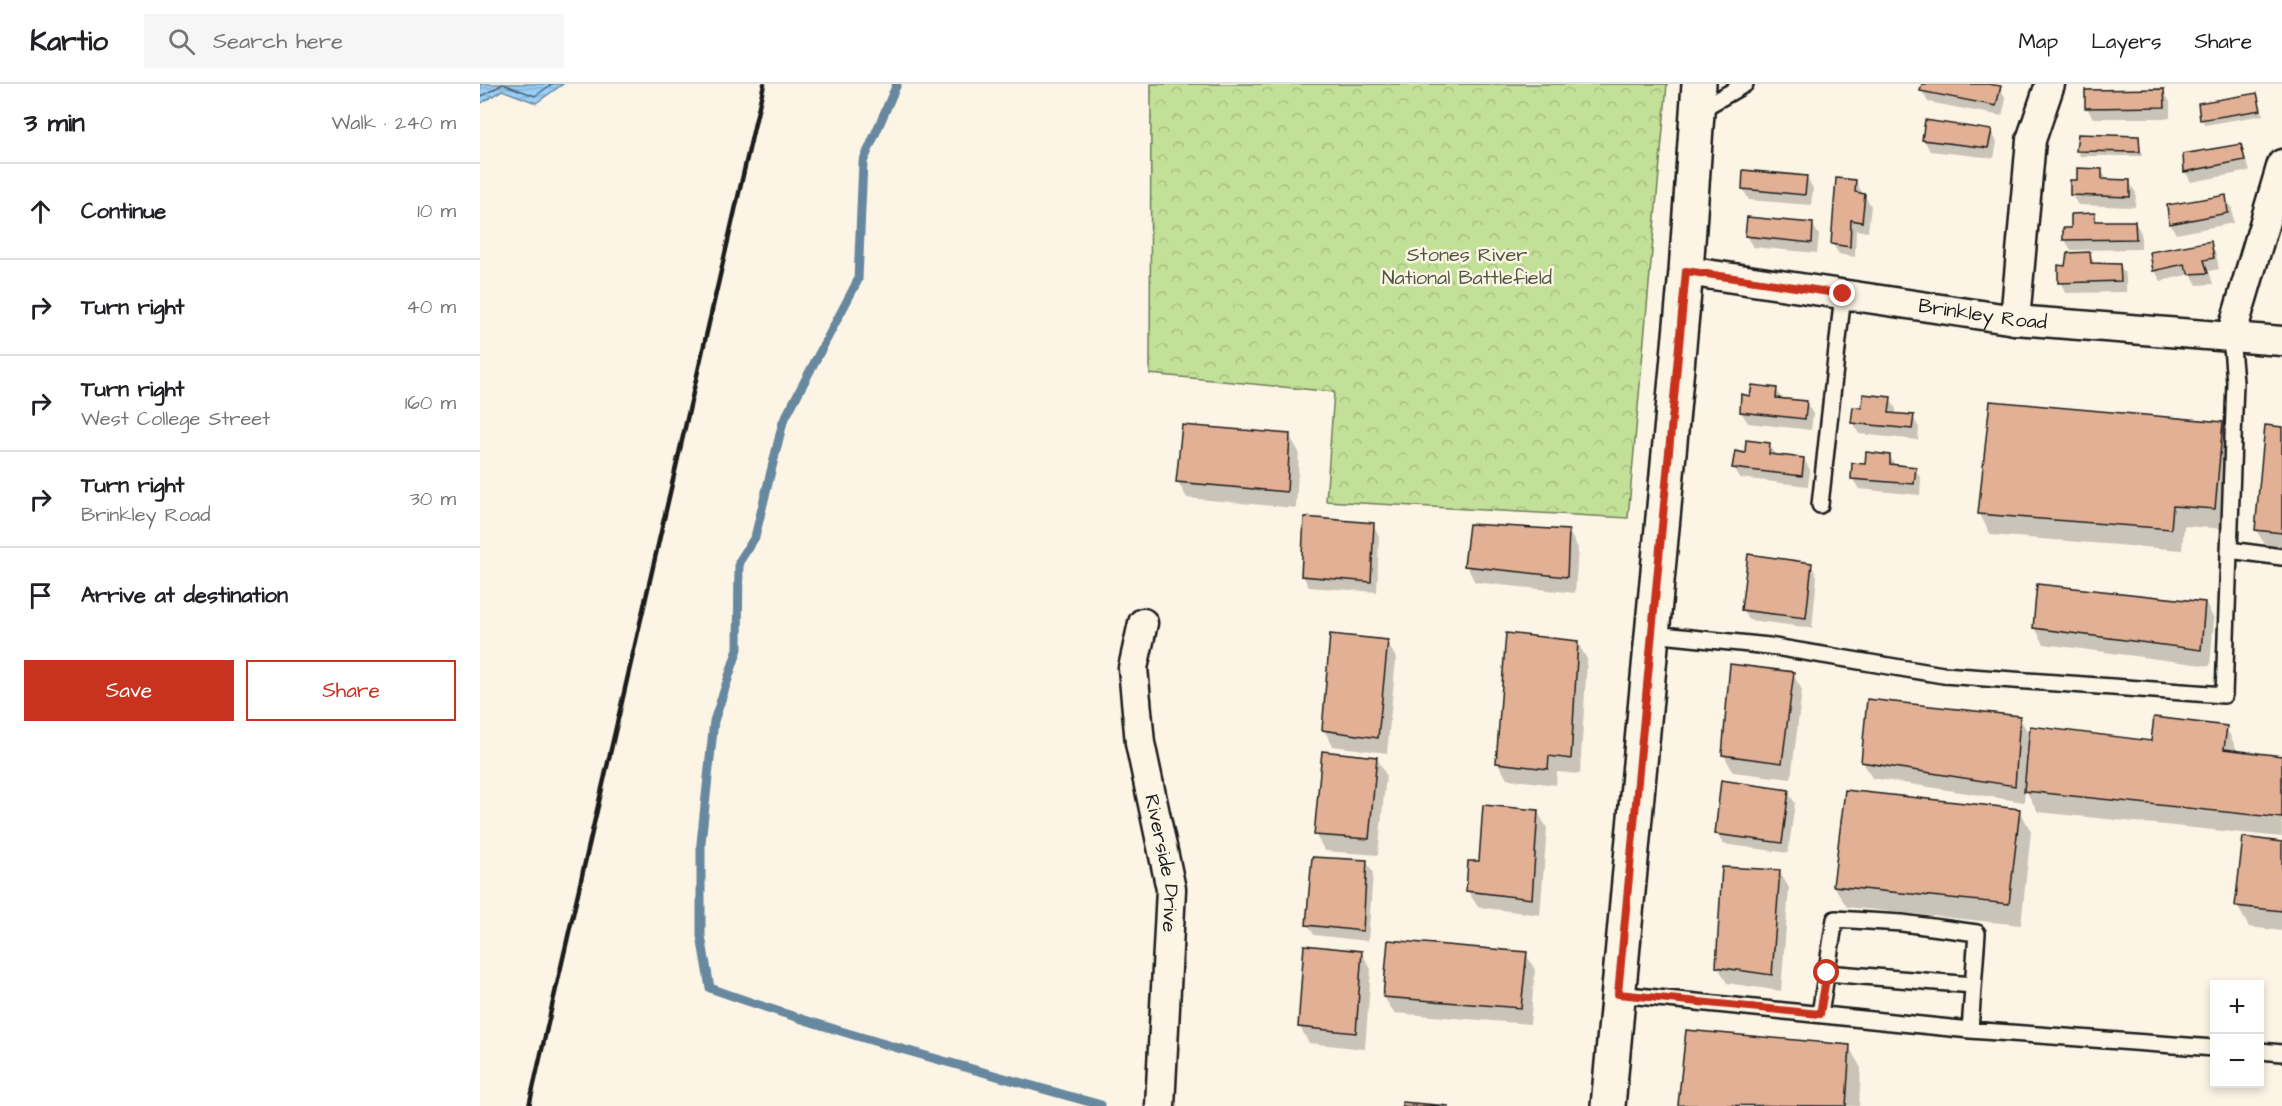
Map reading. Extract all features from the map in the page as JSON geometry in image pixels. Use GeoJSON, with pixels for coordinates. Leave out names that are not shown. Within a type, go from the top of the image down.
{"type":"FeatureCollection","features":[{"type":"Feature","properties":{"kind":"street"},"geometry":{"type":"LineString","coordinates":[[2015,320],[2031,140],[2050,84]]}},
{"type":"Feature","properties":{"kind":"street"},"geometry":{"type":"LineString","coordinates":[[1608,1106],[1686,271],[1698,98]]}},
{"type":"Feature","properties":{"kind":"street"},"geometry":{"type":"LineString","coordinates":[[2231,336],[2282,164]]}},
{"type":"Feature","properties":{"kind":"street","name":"Brinkley Road"},"geometry":{"type":"LineString","coordinates":[[1686,271],[2015,320],[2282,341]]}},
{"type":"Feature","properties":{"kind":"street","name":"Riverside Drive"},"geometry":{"type":"LineString","coordinates":[[1143,623],[1133,668],[1140,743],[1172,889],[1160,1106]]}},
{"type":"Feature","properties":{"kind":"lane"},"geometry":{"type":"LineString","coordinates":[[1698,98],[1745,84]]}},
{"type":"Feature","properties":{"kind":"lane"},"geometry":{"type":"LineString","coordinates":[[1820,505],[1843,294]]}},
{"type":"Feature","properties":{"kind":"lane"},"geometry":{"type":"LineString","coordinates":[[1652,634],[1769,646],[1943,675],[2224,695],[2235,382],[2231,336]]}},
{"type":"Feature","properties":{"kind":"lane"},"geometry":{"type":"LineString","coordinates":[[2229,550],[2282,557]]}},
{"type":"Feature","properties":{"kind":"lane"},"geometry":{"type":"LineString","coordinates":[[1820,1014],[1835,919],[1902,923],[1977,933],[1970,1030]]}},
{"type":"Feature","properties":{"kind":"lane"},"geometry":{"type":"LineString","coordinates":[[1827,973],[1973,985]]}},
{"type":"Feature","properties":{"kind":"lane"},"geometry":{"type":"LineString","coordinates":[[1618,994],[1970,1030],[2210,1048]]}},
{"type":"Feature","properties":{"kind":"lane"},"geometry":{"type":"LineString","coordinates":[[2264,1051],[2282,1053]]}},
{"type":"Feature","properties":{"kind":"green space","name":"Stones River National Battlefield"},"geometry":{"type":"Polygon","coordinates":[[[1151,84],[1667,84],[1628,518],[1326,501],[1334,392],[1150,374],[1151,84]]]}},
{"type":"Feature","properties":{"kind":"water"},"geometry":{"type":"Polygon","coordinates":[[[480,84],[563,84],[536,103],[502,90],[480,104],[480,84]]]}},
{"type":"Feature","properties":{"kind":"building"},"geometry":{"type":"Polygon","coordinates":[[[1922,84],[2001,86],[1996,106],[1920,91],[1922,84]]]}},
{"type":"Feature","properties":{"kind":"building"},"geometry":{"type":"Polygon","coordinates":[[[2164,89],[2165,107],[2085,108],[2085,90],[2164,89]]]}},
{"type":"Feature","properties":{"kind":"building"},"geometry":{"type":"Polygon","coordinates":[[[2257,93],[2261,110],[2200,120],[2198,103],[2257,93]]]}},
{"type":"Feature","properties":{"kind":"building"},"geometry":{"type":"Polygon","coordinates":[[[1925,120],[1992,130],[1988,148],[1922,140],[1925,120]]]}},
{"type":"Feature","properties":{"kind":"building"},"geometry":{"type":"Polygon","coordinates":[[[2078,134],[2139,136],[2140,152],[2076,151],[2078,134]]]}},
{"type":"Feature","properties":{"kind":"building"},"geometry":{"type":"Polygon","coordinates":[[[2241,144],[2245,160],[2184,172],[2183,154],[2241,144]]]}},
{"type":"Feature","properties":{"kind":"building"},"geometry":{"type":"Polygon","coordinates":[[[2077,168],[2102,169],[2102,179],[2130,180],[2130,197],[2070,195],[2070,180],[2077,180],[2077,168]]]}},
{"type":"Feature","properties":{"kind":"building"},"geometry":{"type":"Polygon","coordinates":[[[1743,170],[1807,176],[1805,195],[1742,189],[1743,170]]]}},
{"type":"Feature","properties":{"kind":"building"},"geometry":{"type":"Polygon","coordinates":[[[1836,178],[1856,180],[1855,192],[1865,194],[1862,222],[1851,220],[1850,247],[1831,244],[1836,178]]]}},
{"type":"Feature","properties":{"kind":"building"},"geometry":{"type":"Polygon","coordinates":[[[2226,195],[2228,213],[2169,224],[2167,205],[2226,195]]]}},
{"type":"Feature","properties":{"kind":"building"},"geometry":{"type":"Polygon","coordinates":[[[2095,213],[2095,221],[2135,221],[2136,239],[2063,240],[2063,228],[2071,228],[2071,214],[2095,213]]]}},
{"type":"Feature","properties":{"kind":"building"},"geometry":{"type":"Polygon","coordinates":[[[1747,217],[1813,223],[1812,243],[1745,236],[1747,217]]]}},
{"type":"Feature","properties":{"kind":"building"},"geometry":{"type":"Polygon","coordinates":[[[2211,241],[2214,258],[2204,260],[2208,273],[2189,274],[2184,264],[2153,271],[2150,252],[2211,241]]]}},
{"type":"Feature","properties":{"kind":"building"},"geometry":{"type":"Polygon","coordinates":[[[2090,252],[2091,263],[2120,264],[2121,281],[2058,283],[2058,265],[2065,266],[2067,253],[2090,252]]]}},
{"type":"Feature","properties":{"kind":"building"},"geometry":{"type":"Polygon","coordinates":[[[1752,385],[1777,388],[1776,398],[1807,401],[1805,419],[1740,412],[1741,394],[1750,396],[1752,385]]]}},
{"type":"Feature","properties":{"kind":"building"},"geometry":{"type":"Polygon","coordinates":[[[1863,394],[1891,397],[1889,413],[1914,415],[1912,429],[1851,423],[1853,407],[1862,408],[1863,394]]]}},
{"type":"Feature","properties":{"kind":"building"},"geometry":{"type":"Polygon","coordinates":[[[1990,401],[2223,422],[2215,509],[2173,506],[2171,529],[1978,514],[1990,401]]]}},
{"type":"Feature","properties":{"kind":"building"},"geometry":{"type":"Polygon","coordinates":[[[1182,425],[1290,434],[1287,492],[1176,482],[1182,425]]]}},
{"type":"Feature","properties":{"kind":"building"},"geometry":{"type":"Polygon","coordinates":[[[2265,425],[2282,427],[2282,533],[2255,530],[2265,425]]]}},
{"type":"Feature","properties":{"kind":"building"},"geometry":{"type":"Polygon","coordinates":[[[1746,440],[1770,443],[1769,454],[1804,458],[1802,476],[1732,468],[1735,451],[1745,453],[1746,440]]]}},
{"type":"Feature","properties":{"kind":"building"},"geometry":{"type":"Polygon","coordinates":[[[1866,452],[1890,455],[1890,464],[1916,467],[1914,484],[1851,479],[1852,463],[1865,464],[1866,452]]]}},
{"type":"Feature","properties":{"kind":"building"},"geometry":{"type":"Polygon","coordinates":[[[1304,517],[1374,523],[1371,582],[1301,576],[1304,517]]]}},
{"type":"Feature","properties":{"kind":"building"},"geometry":{"type":"Polygon","coordinates":[[[1469,524],[1569,530],[1567,577],[1464,566],[1469,524]]]}},
{"type":"Feature","properties":{"kind":"building"},"geometry":{"type":"Polygon","coordinates":[[[1748,554],[1812,563],[1806,618],[1741,610],[1748,554]]]}},
{"type":"Feature","properties":{"kind":"building"},"geometry":{"type":"Polygon","coordinates":[[[2037,584],[2205,602],[2201,650],[2033,628],[2037,584]]]}},
{"type":"Feature","properties":{"kind":"building"},"geometry":{"type":"Polygon","coordinates":[[[1506,633],[1578,641],[1571,759],[1549,756],[1548,769],[1496,763],[1506,633]]]}},
{"type":"Feature","properties":{"kind":"building"},"geometry":{"type":"Polygon","coordinates":[[[1330,634],[1388,640],[1378,738],[1322,730],[1330,634]]]}},
{"type":"Feature","properties":{"kind":"building"},"geometry":{"type":"Polygon","coordinates":[[[1730,664],[1794,672],[1782,763],[1722,755],[1730,664]]]}},
{"type":"Feature","properties":{"kind":"building"},"geometry":{"type":"Polygon","coordinates":[[[1867,699],[2020,716],[2015,786],[1861,762],[1867,699]]]}},
{"type":"Feature","properties":{"kind":"building"},"geometry":{"type":"Polygon","coordinates":[[[2154,717],[2227,726],[2224,749],[2282,756],[2282,818],[2024,791],[2030,726],[2151,741],[2154,717]]]}},
{"type":"Feature","properties":{"kind":"building"},"geometry":{"type":"Polygon","coordinates":[[[1322,751],[1377,757],[1369,839],[1314,835],[1322,751]]]}},
{"type":"Feature","properties":{"kind":"building"},"geometry":{"type":"Polygon","coordinates":[[[1721,780],[1789,790],[1782,843],[1715,834],[1721,780]]]}},
{"type":"Feature","properties":{"kind":"building"},"geometry":{"type":"Polygon","coordinates":[[[1845,790],[2020,809],[2009,904],[1833,886],[1845,790]]]}},
{"type":"Feature","properties":{"kind":"building"},"geometry":{"type":"Polygon","coordinates":[[[1483,805],[1538,810],[1532,899],[1466,891],[1468,861],[1479,861],[1483,805]]]}},
{"type":"Feature","properties":{"kind":"building"},"geometry":{"type":"Polygon","coordinates":[[[2243,837],[2282,842],[2282,911],[2235,906],[2243,837]]]}},
{"type":"Feature","properties":{"kind":"building"},"geometry":{"type":"Polygon","coordinates":[[[1312,857],[1367,860],[1363,931],[1306,925],[1312,857]]]}},
{"type":"Feature","properties":{"kind":"building"},"geometry":{"type":"Polygon","coordinates":[[[1722,867],[1780,870],[1772,975],[1716,967],[1722,867]]]}},
{"type":"Feature","properties":{"kind":"building"},"geometry":{"type":"Polygon","coordinates":[[[1388,940],[1527,952],[1521,1008],[1383,997],[1388,940]]]}},
{"type":"Feature","properties":{"kind":"building"},"geometry":{"type":"Polygon","coordinates":[[[1304,945],[1362,951],[1356,1033],[1298,1027],[1304,945]]]}},
{"type":"Feature","properties":{"kind":"building"},"geometry":{"type":"Polygon","coordinates":[[[1686,1030],[1850,1045],[1846,1106],[1678,1105],[1686,1030]]]}},
{"type":"Feature","properties":{"kind":"building"},"geometry":{"type":"Polygon","coordinates":[[[1402,1102],[1449,1106],[1402,1106],[1402,1102]]]}},
{"type":"Feature","properties":{"kind":"waterway"},"geometry":{"type":"LineString","coordinates":[[897,84],[863,162],[858,280],[783,422],[755,537],[739,562],[738,649],[714,721],[701,843],[701,936],[710,988],[855,1035],[1101,1105]]}},
{"type":"Feature","properties":{"kind":"railway"},"geometry":{"type":"LineString","coordinates":[[529,1106],[764,84]]}},
{"type":"Feature","properties":{"kind":"route"},"geometry":{"type":"LineString","coordinates":[[1827,973],[1820,1014],[1618,994],[1686,271],[1843,294]]}}]}
